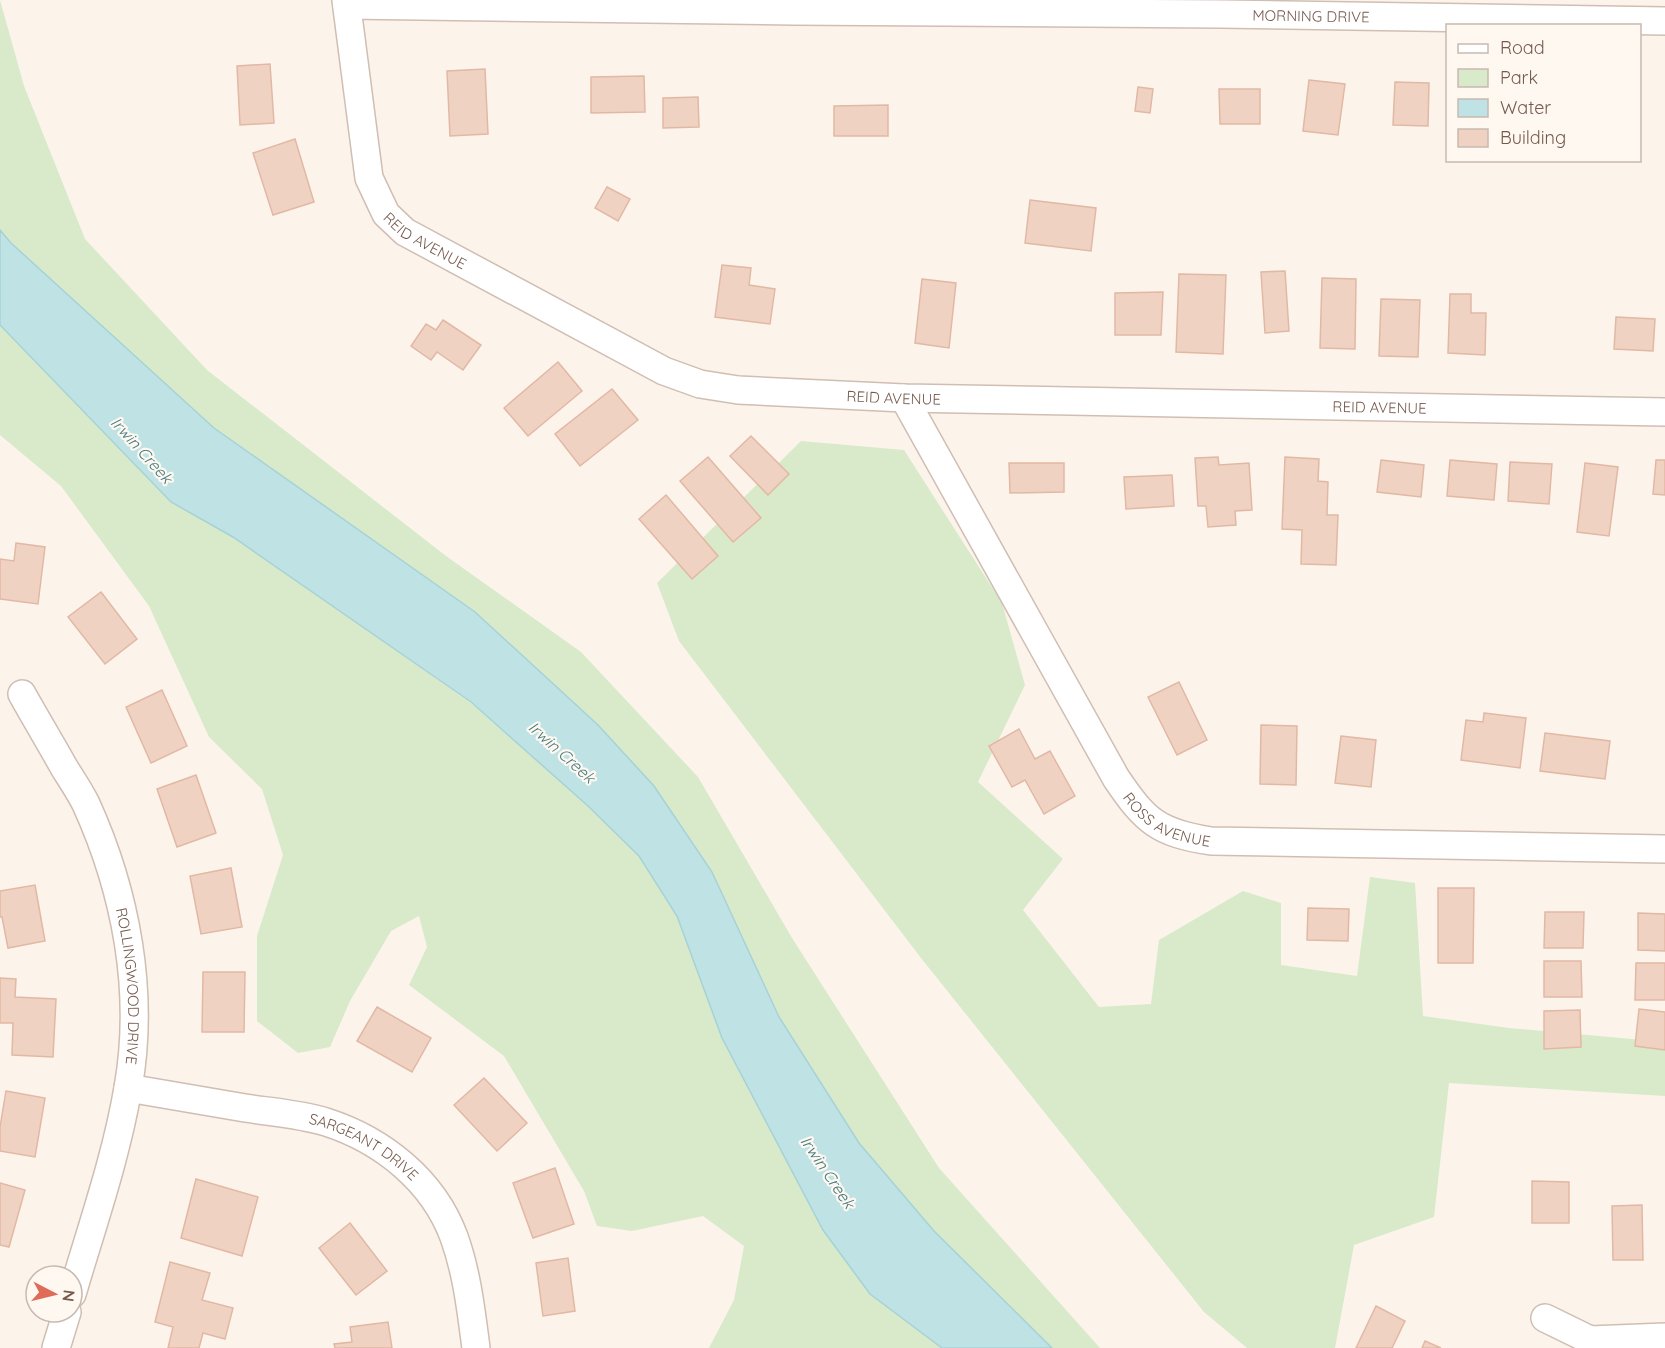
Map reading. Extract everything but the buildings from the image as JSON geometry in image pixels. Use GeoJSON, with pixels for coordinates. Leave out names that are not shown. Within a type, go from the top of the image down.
{"type":"FeatureCollection","features":[{"type":"Feature","properties":{"kind":"street","name":"MORNING DRIVE"},"geometry":{"type":"LineString","coordinates":[[346,2],[805,11],[1665,21]]}},
{"type":"Feature","properties":{"kind":"street","name":"REID AVENUE"},"geometry":{"type":"LineString","coordinates":[[346,2],[369,178],[386,214],[405,232],[664,370],[700,384],[738,390],[904,398],[1665,412]]}},
{"type":"Feature","properties":{"kind":"street","name":"ROSS AVENUE"},"geometry":{"type":"LineString","coordinates":[[904,398],[1116,778],[1136,808],[1157,825],[1182,837],[1211,842],[1665,849]]}},
{"type":"Feature","properties":{"kind":"street","name":"ROLLINGWOOD DRIVE"},"geometry":{"type":"LineString","coordinates":[[22,694],[85,802],[110,862],[131,957],[134,988],[133,1053],[128,1088],[114,1149],[81,1264]]}},
{"type":"Feature","properties":{"kind":"street","name":"SARGEANT DRIVE"},"geometry":{"type":"LineString","coordinates":[[128,1088],[324,1121],[379,1146],[409,1169],[432,1197],[453,1234],[465,1269],[476,1348]]}},
{"type":"Feature","properties":{"kind":"street"},"geometry":{"type":"LineString","coordinates":[[1545,1318],[1590,1340],[1665,1337]]}},
{"type":"Feature","properties":{"kind":"street"},"geometry":{"type":"LineString","coordinates":[[56,1348],[63,1324]]}},
{"type":"Feature","properties":{"kind":"green space"},"geometry":{"type":"Polygon","coordinates":[[[0,0],[24,86],[85,239],[207,370],[446,556],[581,652],[698,777],[792,938],[939,1168],[1100,1348],[1052,1348],[934,1231],[859,1143],[779,1017],[712,872],[654,786],[598,725],[475,612],[214,428],[11,243],[0,230],[0,0]]]}},
{"type":"Feature","properties":{"kind":"green space"},"geometry":{"type":"Polygon","coordinates":[[[0,325],[171,502],[233,536],[471,703],[588,806],[639,856],[677,916],[722,1038],[870,1294],[942,1348],[709,1348],[734,1300],[744,1246],[703,1216],[632,1231],[597,1226],[584,1191],[504,1056],[409,985],[427,947],[419,916],[391,931],[350,1001],[330,1047],[298,1053],[257,1021],[257,936],[283,855],[262,789],[209,737],[149,606],[61,486],[0,435],[0,325]]]}},
{"type":"Feature","properties":{"kind":"green space"},"geometry":{"type":"Polygon","coordinates":[[[801,441],[904,450],[1002,603],[1025,685],[978,782],[1063,859],[1023,910],[1099,1007],[1151,1004],[1159,940],[1243,891],[1281,903],[1281,965],[1357,976],[1370,877],[1415,883],[1423,1016],[1509,1028],[1665,1042],[1665,1096],[1449,1083],[1434,1217],[1354,1245],[1335,1348],[1247,1348],[1204,1312],[921,958],[679,641],[657,583],[801,441]]]}},
{"type":"Feature","properties":{"kind":"water","name":"Irwin Creek"},"geometry":{"type":"Polygon","coordinates":[[[0,230],[11,243],[214,428],[475,612],[598,725],[654,786],[712,872],[779,1017],[859,1143],[934,1231],[1052,1348],[942,1348],[870,1294],[823,1230],[722,1038],[677,916],[639,856],[588,806],[471,702],[233,537],[171,502],[0,325],[0,230]]]}}]}
